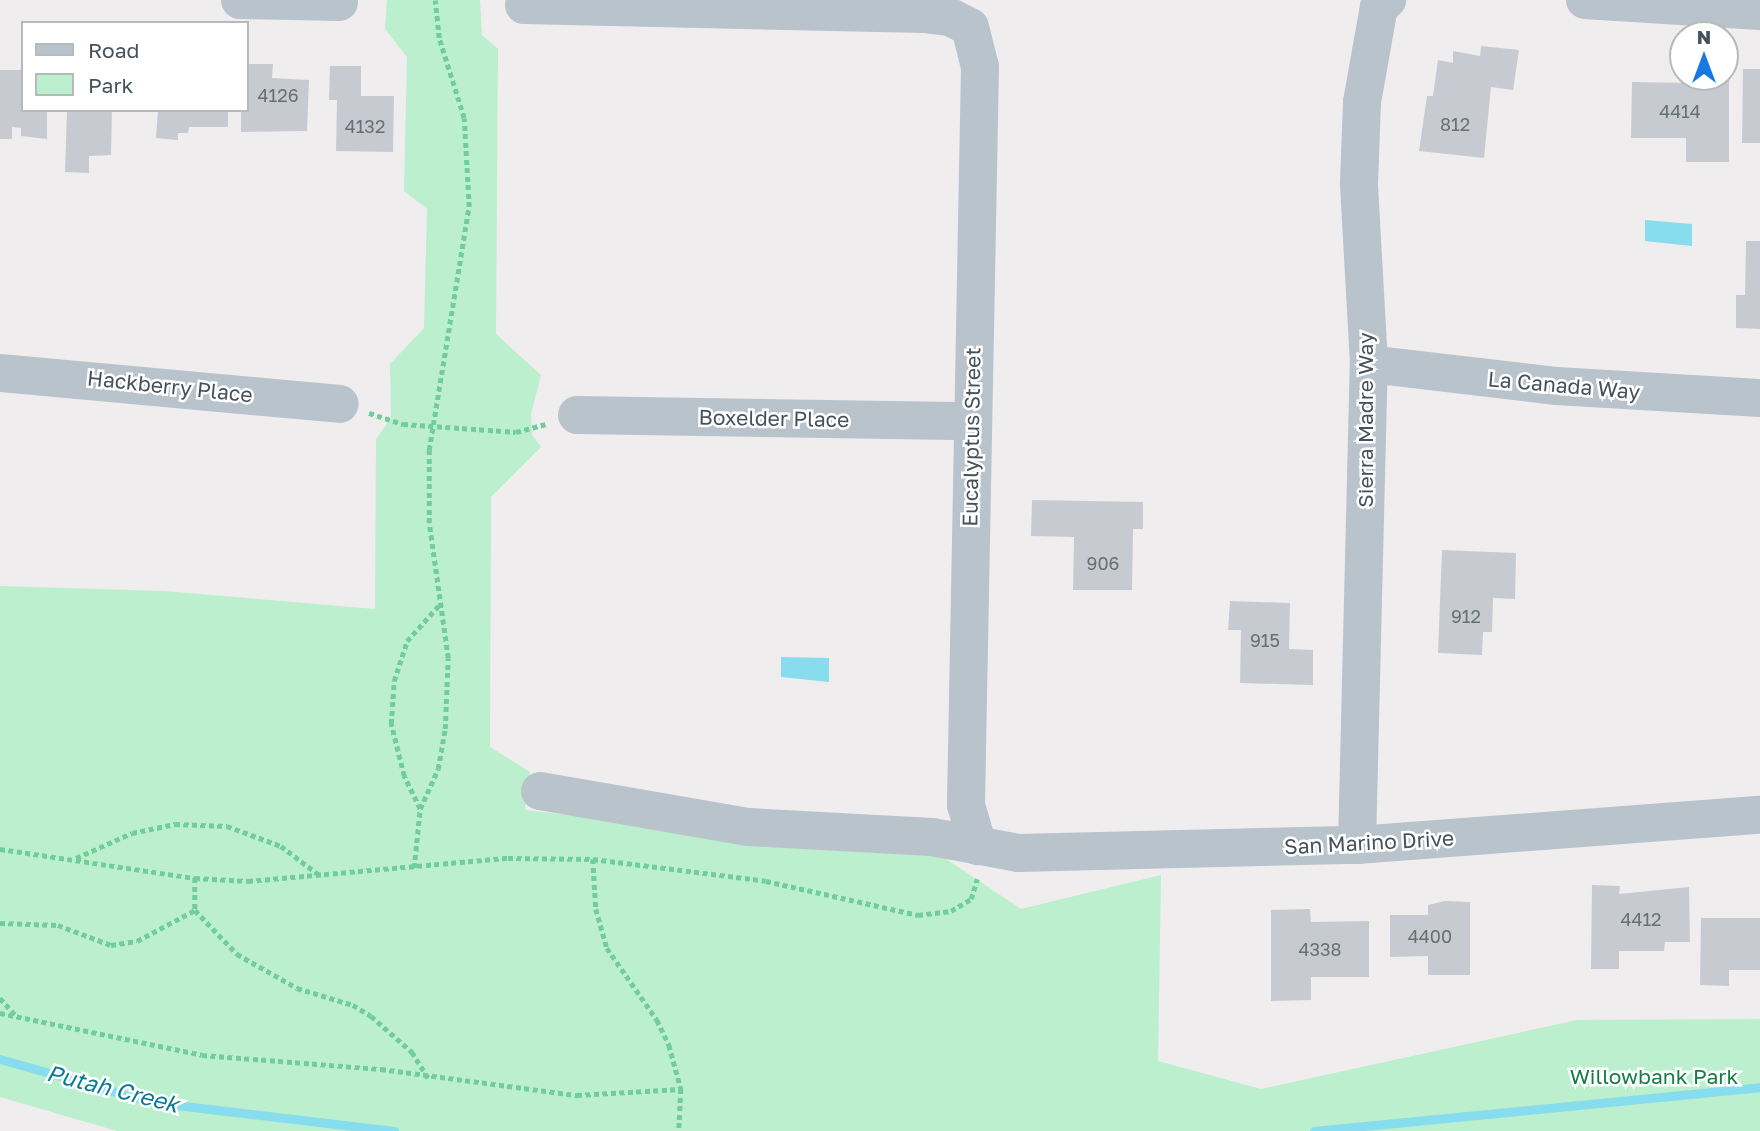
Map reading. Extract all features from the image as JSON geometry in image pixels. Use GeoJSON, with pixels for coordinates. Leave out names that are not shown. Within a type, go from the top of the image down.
{"type":"FeatureCollection","features":[{"type":"Feature","properties":{"kind":"street"},"geometry":{"type":"LineString","coordinates":[[240,0],[339,2]]}},
{"type":"Feature","properties":{"kind":"street","name":"Sierra Madre Way"},"geometry":{"type":"LineString","coordinates":[[1357,845],[1369,364],[1361,273],[1361,129],[1374,31],[1379,7],[1387,0]]}},
{"type":"Feature","properties":{"kind":"street"},"geometry":{"type":"LineString","coordinates":[[1586,0],[1760,11]]}},
{"type":"Feature","properties":{"kind":"street","name":"Eucalyptus Street"},"geometry":{"type":"LineString","coordinates":[[524,5],[924,14],[950,17],[970,27],[980,67],[971,421],[966,805],[978,846]]}},
{"type":"Feature","properties":{"kind":"street","name":"La Canada Way"},"geometry":{"type":"LineString","coordinates":[[1369,364],[1557,386],[1760,398]]}},
{"type":"Feature","properties":{"kind":"street","name":"Hackberry Place"},"geometry":{"type":"LineString","coordinates":[[0,373],[340,404]]}},
{"type":"Feature","properties":{"kind":"street","name":"Boxelder Place"},"geometry":{"type":"LineString","coordinates":[[577,415],[971,421]]}},
{"type":"Feature","properties":{"kind":"street","name":"San Marino Drive"},"geometry":{"type":"LineString","coordinates":[[540,791],[748,827],[932,837],[1018,853],[1357,845],[1760,816]]}},
{"type":"Feature","properties":{"kind":"path"},"geometry":{"type":"LineString","coordinates":[[414,868],[420,809],[438,769],[445,729],[448,658],[429,523],[429,450],[469,207],[464,118],[439,38],[435,0]]}},
{"type":"Feature","properties":{"kind":"path"},"geometry":{"type":"LineString","coordinates":[[340,404],[403,424],[435,423],[516,432],[577,415]]}},
{"type":"Feature","properties":{"kind":"path"},"geometry":{"type":"LineString","coordinates":[[420,809],[404,776],[391,724],[394,681],[407,641],[442,602]]}},
{"type":"Feature","properties":{"kind":"path"},"geometry":{"type":"LineString","coordinates":[[75,859],[132,833],[164,826],[227,826],[281,846],[322,877]]}},
{"type":"Feature","properties":{"kind":"path"},"geometry":{"type":"LineString","coordinates":[[0,849],[195,878],[322,877],[508,858],[593,859],[766,881],[918,915],[951,911],[971,899],[978,846]]}},
{"type":"Feature","properties":{"kind":"path"},"geometry":{"type":"LineString","coordinates":[[593,859],[596,909],[607,948],[657,1020],[681,1089],[679,1131]]}},
{"type":"Feature","properties":{"kind":"path"},"geometry":{"type":"LineString","coordinates":[[195,878],[195,910],[237,954],[297,988],[353,1005],[371,1016],[412,1052],[429,1079]]}},
{"type":"Feature","properties":{"kind":"path"},"geometry":{"type":"LineString","coordinates":[[0,922],[58,925],[111,944],[137,941],[195,910]]}},
{"type":"Feature","properties":{"kind":"path"},"geometry":{"type":"LineString","coordinates":[[0,998],[16,1016]]}},
{"type":"Feature","properties":{"kind":"path"},"geometry":{"type":"LineString","coordinates":[[0,1013],[202,1055],[381,1069],[429,1079],[498,1082],[578,1095],[681,1089]]}},
{"type":"Feature","properties":{"kind":"green space","name":"Willowbank Park"},"geometry":{"type":"Polygon","coordinates":[[[387,0],[480,0],[482,35],[498,49],[496,334],[541,375],[531,414],[532,435],[541,447],[491,497],[490,747],[530,772],[525,810],[943,857],[1021,909],[1161,875],[1158,1061],[1261,1089],[1577,1020],[1760,1019],[1760,1131],[117,1131],[0,1097],[0,586],[164,591],[375,609],[376,439],[391,418],[390,364],[424,328],[427,209],[404,191],[407,57],[385,29],[387,0]]]}},
{"type":"Feature","properties":{"kind":"water"},"geometry":{"type":"Polygon","coordinates":[[[1645,220],[1692,224],[1692,246],[1645,241],[1645,220]]]}},
{"type":"Feature","properties":{"kind":"water"},"geometry":{"type":"Polygon","coordinates":[[[781,657],[829,658],[829,682],[781,677],[781,657]]]}},
{"type":"Feature","properties":{"kind":"building"},"geometry":{"type":"Polygon","coordinates":[[[1481,46],[1519,50],[1513,90],[1491,87],[1484,158],[1419,151],[1427,96],[1433,96],[1438,60],[1453,63],[1453,51],[1480,56],[1481,46]]]}},
{"type":"Feature","properties":{"kind":"building"},"geometry":{"type":"Polygon","coordinates":[[[248,64],[273,64],[272,78],[309,80],[307,131],[241,132],[241,112],[248,112],[248,64]]]}},
{"type":"Feature","properties":{"kind":"building"},"geometry":{"type":"Polygon","coordinates":[[[330,66],[361,66],[361,96],[394,96],[393,152],[336,151],[337,100],[329,100],[330,66]]]}},
{"type":"Feature","properties":{"kind":"building"},"geometry":{"type":"Polygon","coordinates":[[[1743,69],[1760,69],[1760,143],[1742,143],[1743,69]]]}},
{"type":"Feature","properties":{"kind":"building"},"geometry":{"type":"Polygon","coordinates":[[[0,70],[21,70],[21,112],[47,112],[47,139],[21,136],[21,128],[12,127],[12,139],[0,139],[0,70]]]}},
{"type":"Feature","properties":{"kind":"building"},"geometry":{"type":"Polygon","coordinates":[[[1632,82],[1669,83],[1669,91],[1729,91],[1729,162],[1686,162],[1686,138],[1631,138],[1632,82]]]}},
{"type":"Feature","properties":{"kind":"building"},"geometry":{"type":"Polygon","coordinates":[[[67,112],[112,112],[111,155],[89,156],[89,173],[65,172],[67,112]]]}},
{"type":"Feature","properties":{"kind":"building"},"geometry":{"type":"Polygon","coordinates":[[[158,112],[228,112],[228,127],[189,127],[188,133],[178,133],[178,140],[156,138],[158,112]]]}},
{"type":"Feature","properties":{"kind":"building"},"geometry":{"type":"Polygon","coordinates":[[[1746,241],[1760,241],[1760,329],[1736,328],[1736,295],[1745,295],[1746,241]]]}},
{"type":"Feature","properties":{"kind":"building"},"geometry":{"type":"Polygon","coordinates":[[[1032,500],[1143,502],[1143,529],[1133,529],[1132,590],[1073,590],[1074,537],[1031,536],[1032,500]]]}},
{"type":"Feature","properties":{"kind":"building"},"geometry":{"type":"Polygon","coordinates":[[[1442,550],[1516,553],[1515,599],[1493,598],[1492,632],[1483,632],[1482,655],[1438,653],[1442,550]]]}},
{"type":"Feature","properties":{"kind":"building"},"geometry":{"type":"Polygon","coordinates":[[[1230,601],[1290,603],[1289,649],[1313,650],[1313,685],[1240,683],[1241,630],[1228,630],[1230,601]]]}},
{"type":"Feature","properties":{"kind":"building"},"geometry":{"type":"Polygon","coordinates":[[[1592,885],[1620,886],[1619,894],[1689,887],[1690,942],[1665,942],[1664,951],[1619,951],[1619,969],[1591,969],[1592,885]]]}},
{"type":"Feature","properties":{"kind":"building"},"geometry":{"type":"Polygon","coordinates":[[[1445,901],[1470,902],[1470,975],[1428,975],[1428,956],[1390,957],[1390,915],[1428,915],[1428,905],[1445,901]]]}},
{"type":"Feature","properties":{"kind":"building"},"geometry":{"type":"Polygon","coordinates":[[[1310,909],[1311,922],[1369,921],[1369,977],[1311,977],[1311,1000],[1271,1001],[1271,910],[1310,909]]]}},
{"type":"Feature","properties":{"kind":"building"},"geometry":{"type":"Polygon","coordinates":[[[1701,918],[1760,918],[1760,970],[1729,970],[1729,986],[1700,985],[1701,918]]]}},
{"type":"Feature","properties":{"kind":"waterway","name":"Putah Creek"},"geometry":{"type":"LineString","coordinates":[[0,1059],[151,1102],[394,1131]]}},
{"type":"Feature","properties":{"kind":"waterway","name":"Putah Creek"},"geometry":{"type":"LineString","coordinates":[[1314,1131],[1760,1087]]}}]}
